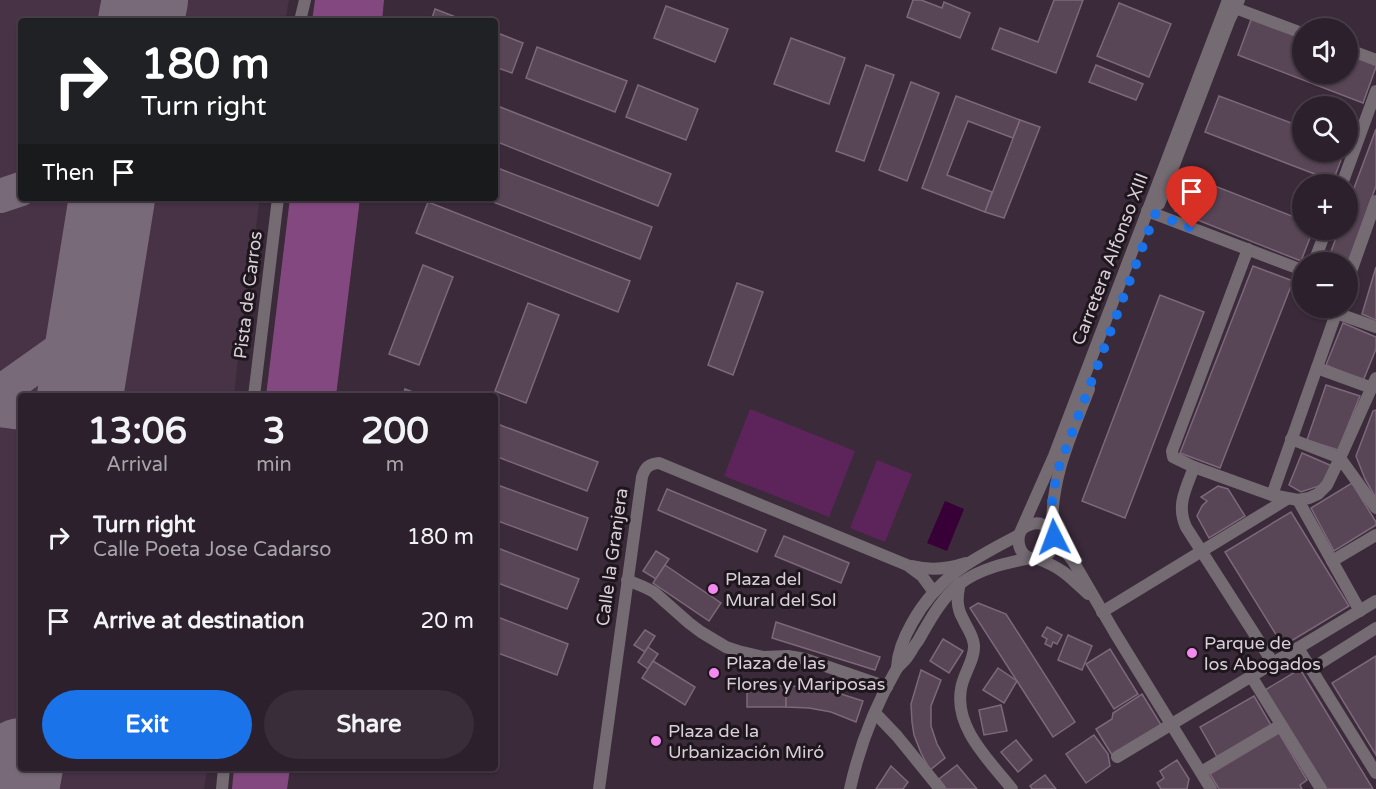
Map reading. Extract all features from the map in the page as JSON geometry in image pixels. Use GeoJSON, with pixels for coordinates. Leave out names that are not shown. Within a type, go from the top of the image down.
{"type":"FeatureCollection","features":[{"type":"Feature","properties":{"kind":"street"},"geometry":{"type":"LineString","coordinates":[[301,18],[305,0]]}},
{"type":"Feature","properties":{"kind":"street"},"geometry":{"type":"LineString","coordinates":[[1234,3],[1262,18],[1292,29]]}},
{"type":"Feature","properties":{"kind":"street","name":"Carretera Alfonso XIII"},"geometry":{"type":"LineString","coordinates":[[1020,532],[1054,456],[1234,3]]}},
{"type":"Feature","properties":{"kind":"street"},"geometry":{"type":"LineString","coordinates":[[1358,53],[1376,60]]}},
{"type":"Feature","properties":{"kind":"street"},"geometry":{"type":"LineString","coordinates":[[1346,174],[1376,91]]}},
{"type":"Feature","properties":{"kind":"street","name":"Pista de Carros"},"geometry":{"type":"LineString","coordinates":[[254,393],[278,201]]}},
{"type":"Feature","properties":{"kind":"street"},"geometry":{"type":"LineString","coordinates":[[1358,252],[1376,201]]}},
{"type":"Feature","properties":{"kind":"street"},"geometry":{"type":"LineString","coordinates":[[1151,213],[1292,266]]}},
{"type":"Feature","properties":{"kind":"street","name":"Carretera Alfonso XIII"},"geometry":{"type":"LineString","coordinates":[[1053,534],[1052,500],[1059,467],[1151,213]]}},
{"type":"Feature","properties":{"kind":"street"},"geometry":{"type":"LineString","coordinates":[[1248,249],[1172,455],[1175,459],[1194,467],[1272,495],[1293,500],[1360,610]]}},
{"type":"Feature","properties":{"kind":"street"},"geometry":{"type":"LineString","coordinates":[[1272,495],[1334,318]]}},
{"type":"Feature","properties":{"kind":"street"},"geometry":{"type":"LineString","coordinates":[[1355,318],[1376,327]]}},
{"type":"Feature","properties":{"kind":"street"},"geometry":{"type":"LineString","coordinates":[[1100,608],[1253,520],[1293,500],[1317,494],[1327,484],[1374,383],[1317,368]]}},
{"type":"Feature","properties":{"kind":"street"},"geometry":{"type":"LineString","coordinates":[[1291,439],[1341,458],[1376,508]]}},
{"type":"Feature","properties":{"kind":"street","name":"Calle la Granjera"},"geometry":{"type":"LineString","coordinates":[[598,789],[642,477],[645,469],[651,464],[659,463],[907,565],[919,568],[943,568],[967,563]]}},
{"type":"Feature","properties":{"kind":"street"},"geometry":{"type":"LineString","coordinates":[[1194,467],[1180,507],[1181,517],[1273,663]]}},
{"type":"Feature","properties":{"kind":"street"},"geometry":{"type":"LineString","coordinates":[[897,667],[899,652],[906,633],[933,591],[967,563],[1028,525],[1042,524],[1074,561],[1100,608],[1211,789]]}},
{"type":"Feature","properties":{"kind":"street"},"geometry":{"type":"LineString","coordinates":[[1020,532],[1018,542],[1024,555],[1065,572],[1100,608]]}},
{"type":"Feature","properties":{"kind":"street"},"geometry":{"type":"LineString","coordinates":[[850,789],[854,768],[887,687],[897,667],[908,656],[944,599],[960,583],[976,574],[995,567],[1044,558],[1052,549],[1053,534]]}},
{"type":"Feature","properties":{"kind":"street"},"geometry":{"type":"LineString","coordinates":[[1332,561],[1376,535]]}},
{"type":"Feature","properties":{"kind":"street","name":"Calle la Granjera"},"geometry":{"type":"LineString","coordinates":[[907,565],[922,576],[933,591]]}},
{"type":"Feature","properties":{"kind":"street"},"geometry":{"type":"LineString","coordinates":[[627,580],[654,592],[689,623],[726,647],[763,657],[796,657],[887,687]]}},
{"type":"Feature","properties":{"kind":"street"},"geometry":{"type":"LineString","coordinates":[[960,583],[957,601],[959,610],[974,644],[974,652],[962,683],[960,695],[964,717],[974,740],[1012,789]]}},
{"type":"Feature","properties":{"kind":"street"},"geometry":{"type":"LineString","coordinates":[[1118,757],[1376,600]]}},
{"type":"Feature","properties":{"kind":"street"},"geometry":{"type":"LineString","coordinates":[[1311,669],[1375,632]]}},
{"type":"Feature","properties":{"kind":"street"},"geometry":{"type":"LineString","coordinates":[[1298,648],[1376,773]]}},
{"type":"Feature","properties":{"kind":"street"},"geometry":{"type":"LineString","coordinates":[[1251,676],[1321,789]]}},
{"type":"Feature","properties":{"kind":"street"},"geometry":{"type":"LineString","coordinates":[[875,713],[940,789]]}},
{"type":"Feature","properties":{"kind":"street"},"geometry":{"type":"LineString","coordinates":[[1201,772],[1281,725]]}},
{"type":"Feature","properties":{"kind":"street"},"geometry":{"type":"LineString","coordinates":[[222,789],[224,771]]}},
{"type":"Feature","properties":{"kind":"shaded area"},"geometry":{"type":"Polygon","coordinates":[[[0,0],[289,0],[286,18],[18,18],[18,201],[260,201],[234,393],[18,393],[18,771],[207,771],[204,789],[0,789],[0,0]]]}},
{"type":"Feature","properties":{"kind":"shaded area"},"geometry":{"type":"Polygon","coordinates":[[[315,0],[384,0],[382,18],[312,18],[315,0]]]}},
{"type":"Feature","properties":{"kind":"shaded area"},"geometry":{"type":"Polygon","coordinates":[[[290,201],[360,201],[336,393],[266,393],[290,201]]]}},
{"type":"Feature","properties":{"kind":"shaded area"},"geometry":{"type":"Polygon","coordinates":[[[750,409],[855,451],[829,517],[724,476],[750,409]]]}},
{"type":"Feature","properties":{"kind":"shaded area"},"geometry":{"type":"Polygon","coordinates":[[[877,460],[912,474],[885,542],[850,528],[877,460]]]}},
{"type":"Feature","properties":{"kind":"shaded area"},"geometry":{"type":"Polygon","coordinates":[[[945,501],[964,509],[947,551],[927,543],[945,501]]]}},
{"type":"Feature","properties":{"kind":"shaded area"},"geometry":{"type":"Polygon","coordinates":[[[234,771],[290,771],[287,789],[232,789],[234,771]]]}},
{"type":"Feature","properties":{"kind":"building"},"geometry":{"type":"Polygon","coordinates":[[[913,0],[921,0],[942,8],[944,2],[970,13],[960,38],[907,17],[913,0]]]}},
{"type":"Feature","properties":{"kind":"building"},"geometry":{"type":"Polygon","coordinates":[[[1054,0],[1083,0],[1056,73],[992,49],[1000,28],[1038,42],[1054,0]]]}},
{"type":"Feature","properties":{"kind":"building"},"geometry":{"type":"Polygon","coordinates":[[[1119,3],[1171,24],[1149,77],[1097,56],[1119,3]]]}},
{"type":"Feature","properties":{"kind":"building"},"geometry":{"type":"Polygon","coordinates":[[[666,6],[728,29],[715,62],[654,38],[666,6]]]}},
{"type":"Feature","properties":{"kind":"building"},"geometry":{"type":"Polygon","coordinates":[[[435,9],[458,18],[432,18],[435,9]]]}},
{"type":"Feature","properties":{"kind":"building"},"geometry":{"type":"Polygon","coordinates":[[[1252,17],[1292,31],[1292,76],[1238,55],[1252,17]]]}},
{"type":"Feature","properties":{"kind":"building"},"geometry":{"type":"Polygon","coordinates":[[[498,33],[523,43],[512,73],[498,68],[498,33]]]}},
{"type":"Feature","properties":{"kind":"building"},"geometry":{"type":"Polygon","coordinates":[[[791,38],[845,58],[829,104],[774,84],[791,38]]]}},
{"type":"Feature","properties":{"kind":"building"},"geometry":{"type":"Polygon","coordinates":[[[537,47],[627,81],[615,112],[526,78],[537,47]]]}},
{"type":"Feature","properties":{"kind":"building"},"geometry":{"type":"Polygon","coordinates":[[[1358,56],[1376,63],[1363,103],[1358,101],[1358,96],[1345,96],[1314,84],[1358,84],[1358,56]]]}},
{"type":"Feature","properties":{"kind":"building"},"geometry":{"type":"Polygon","coordinates":[[[866,65],[894,75],[864,161],[836,151],[866,65]]]}},
{"type":"Feature","properties":{"kind":"building"},"geometry":{"type":"Polygon","coordinates":[[[1096,65],[1143,84],[1136,100],[1089,82],[1096,65]]]}},
{"type":"Feature","properties":{"kind":"building"},"geometry":{"type":"Polygon","coordinates":[[[911,82],[939,93],[907,181],[879,170],[911,82]]]}},
{"type":"Feature","properties":{"kind":"building"},"geometry":{"type":"Polygon","coordinates":[[[638,85],[698,109],[686,140],[626,117],[638,85]]]}},
{"type":"Feature","properties":{"kind":"building"},"geometry":{"type":"Polygon","coordinates":[[[956,96],[1020,120],[1013,138],[968,121],[947,175],[992,192],[985,212],[922,188],[956,96]]]}},
{"type":"Feature","properties":{"kind":"building"},"geometry":{"type":"Polygon","coordinates":[[[1219,96],[1292,123],[1292,162],[1340,162],[1336,174],[1315,174],[1205,132],[1219,96]]]}},
{"type":"Feature","properties":{"kind":"building"},"geometry":{"type":"Polygon","coordinates":[[[498,106],[671,174],[658,206],[498,142],[498,106]]]}},
{"type":"Feature","properties":{"kind":"building"},"geometry":{"type":"Polygon","coordinates":[[[1020,120],[1040,127],[1004,218],[985,212],[1020,120]]]}},
{"type":"Feature","properties":{"kind":"building"},"geometry":{"type":"Polygon","coordinates":[[[1376,129],[1376,186],[1358,235],[1358,177],[1376,129]]]}},
{"type":"Feature","properties":{"kind":"building"},"geometry":{"type":"Polygon","coordinates":[[[498,168],[652,227],[640,259],[491,201],[498,201],[498,168]]]}},
{"type":"Feature","properties":{"kind":"building"},"geometry":{"type":"Polygon","coordinates":[[[1189,176],[1292,216],[1292,240],[1309,240],[1304,252],[1292,252],[1292,257],[1175,211],[1189,176]]]}},
{"type":"Feature","properties":{"kind":"building"},"geometry":{"type":"Polygon","coordinates":[[[428,202],[630,281],[618,312],[416,233],[428,202]]]}},
{"type":"Feature","properties":{"kind":"building"},"geometry":{"type":"Polygon","coordinates":[[[1335,240],[1356,240],[1352,252],[1331,252],[1335,240]]]}},
{"type":"Feature","properties":{"kind":"building"},"geometry":{"type":"Polygon","coordinates":[[[423,265],[453,277],[419,365],[389,354],[423,265]]]}},
{"type":"Feature","properties":{"kind":"building"},"geometry":{"type":"Polygon","coordinates":[[[1253,266],[1292,281],[1220,468],[1180,453],[1253,266]]]}},
{"type":"Feature","properties":{"kind":"building"},"geometry":{"type":"Polygon","coordinates":[[[1376,267],[1376,320],[1362,314],[1376,267]]]}},
{"type":"Feature","properties":{"kind":"building"},"geometry":{"type":"Polygon","coordinates":[[[737,283],[763,292],[733,375],[708,365],[737,283]]]}},
{"type":"Feature","properties":{"kind":"building"},"geometry":{"type":"Polygon","coordinates":[[[1160,295],[1204,312],[1125,518],[1082,501],[1160,295]]]}},
{"type":"Feature","properties":{"kind":"building"},"geometry":{"type":"Polygon","coordinates":[[[528,303],[559,315],[526,403],[495,391],[528,303]]]}},
{"type":"Feature","properties":{"kind":"building"},"geometry":{"type":"Polygon","coordinates":[[[1343,323],[1376,337],[1376,349],[1363,381],[1326,365],[1343,323]]]}},
{"type":"Feature","properties":{"kind":"building"},"geometry":{"type":"Polygon","coordinates":[[[1326,385],[1360,396],[1338,450],[1307,440],[1326,385]]]}},
{"type":"Feature","properties":{"kind":"building"},"geometry":{"type":"Polygon","coordinates":[[[405,389],[415,393],[404,393],[405,389]]]}},
{"type":"Feature","properties":{"kind":"building"},"geometry":{"type":"Polygon","coordinates":[[[1376,410],[1376,498],[1356,456],[1373,411],[1376,410]]]}},
{"type":"Feature","properties":{"kind":"building"},"geometry":{"type":"Polygon","coordinates":[[[498,424],[598,462],[587,491],[498,457],[498,424]]]}},
{"type":"Feature","properties":{"kind":"building"},"geometry":{"type":"Polygon","coordinates":[[[1302,453],[1332,466],[1325,484],[1301,492],[1289,485],[1302,453]]]}},
{"type":"Feature","properties":{"kind":"building"},"geometry":{"type":"Polygon","coordinates":[[[1352,483],[1376,525],[1334,551],[1311,508],[1352,483]]]}},
{"type":"Feature","properties":{"kind":"building"},"geometry":{"type":"Polygon","coordinates":[[[498,485],[588,518],[577,550],[498,521],[498,485]]]}},
{"type":"Feature","properties":{"kind":"building"},"geometry":{"type":"Polygon","coordinates":[[[1218,486],[1228,489],[1245,516],[1209,538],[1197,516],[1207,501],[1201,497],[1218,486]]]}},
{"type":"Feature","properties":{"kind":"building"},"geometry":{"type":"Polygon","coordinates":[[[667,489],[766,530],[757,552],[658,510],[667,489]]]}},
{"type":"Feature","properties":{"kind":"building"},"geometry":{"type":"Polygon","coordinates":[[[1291,512],[1349,606],[1283,646],[1225,552],[1291,512]]]}},
{"type":"Feature","properties":{"kind":"building"},"geometry":{"type":"Polygon","coordinates":[[[784,536],[849,563],[841,583],[775,556],[784,536]]]}},
{"type":"Feature","properties":{"kind":"building"},"geometry":{"type":"Polygon","coordinates":[[[498,548],[579,579],[567,609],[498,583],[498,548]]]}},
{"type":"Feature","properties":{"kind":"building"},"geometry":{"type":"Polygon","coordinates":[[[656,551],[669,559],[656,579],[643,571],[656,551]]]}},
{"type":"Feature","properties":{"kind":"building"},"geometry":{"type":"Polygon","coordinates":[[[665,565],[721,603],[709,621],[653,583],[665,565]]]}},
{"type":"Feature","properties":{"kind":"building"},"geometry":{"type":"Polygon","coordinates":[[[978,603],[1006,614],[1075,722],[1053,737],[970,608],[978,603]]]}},
{"type":"Feature","properties":{"kind":"building"},"geometry":{"type":"Polygon","coordinates":[[[498,617],[568,644],[557,675],[498,653],[498,617]]]}},
{"type":"Feature","properties":{"kind":"building"},"geometry":{"type":"Polygon","coordinates":[[[776,622],[880,657],[875,670],[772,638],[776,622]]]}},
{"type":"Feature","properties":{"kind":"building"},"geometry":{"type":"Polygon","coordinates":[[[1047,627],[1062,635],[1057,644],[1053,642],[1051,647],[1045,644],[1047,639],[1042,636],[1047,627]]]}},
{"type":"Feature","properties":{"kind":"building"},"geometry":{"type":"Polygon","coordinates":[[[645,630],[655,636],[645,652],[634,645],[645,630]]]}},
{"type":"Feature","properties":{"kind":"building"},"geometry":{"type":"Polygon","coordinates":[[[1068,635],[1092,646],[1082,670],[1058,660],[1068,635]]]}},
{"type":"Feature","properties":{"kind":"building"},"geometry":{"type":"Polygon","coordinates":[[[943,639],[963,651],[949,673],[930,661],[943,639]]]}},
{"type":"Feature","properties":{"kind":"building"},"geometry":{"type":"Polygon","coordinates":[[[648,647],[658,654],[648,669],[638,662],[648,647]]]}},
{"type":"Feature","properties":{"kind":"building"},"geometry":{"type":"Polygon","coordinates":[[[1110,649],[1138,694],[1114,709],[1086,664],[1110,649]]]}},
{"type":"Feature","properties":{"kind":"building"},"geometry":{"type":"Polygon","coordinates":[[[1376,656],[1376,755],[1332,683],[1376,656]]]}},
{"type":"Feature","properties":{"kind":"building"},"geometry":{"type":"Polygon","coordinates":[[[653,661],[695,687],[685,705],[642,678],[653,661]]]}},
{"type":"Feature","properties":{"kind":"building"},"geometry":{"type":"Polygon","coordinates":[[[998,668],[1017,681],[1004,703],[983,690],[998,668]]]}},
{"type":"Feature","properties":{"kind":"building"},"geometry":{"type":"Polygon","coordinates":[[[1300,669],[1373,789],[1325,789],[1265,690],[1300,669]]]}},
{"type":"Feature","properties":{"kind":"building"},"geometry":{"type":"Polygon","coordinates":[[[921,670],[941,680],[931,706],[931,726],[945,758],[930,770],[914,735],[912,722],[911,704],[921,670]]]}},
{"type":"Feature","properties":{"kind":"building"},"geometry":{"type":"Polygon","coordinates":[[[747,686],[786,686],[786,707],[747,707],[747,686]]]}},
{"type":"Feature","properties":{"kind":"building"},"geometry":{"type":"Polygon","coordinates":[[[786,686],[814,687],[863,701],[856,722],[831,712],[786,707],[786,686]]]}},
{"type":"Feature","properties":{"kind":"building"},"geometry":{"type":"Polygon","coordinates":[[[1142,694],[1163,728],[1112,755],[1096,729],[1112,719],[1113,713],[1142,694]]]}},
{"type":"Feature","properties":{"kind":"building"},"geometry":{"type":"Polygon","coordinates":[[[1254,696],[1271,725],[1217,757],[1200,727],[1254,696]]]}},
{"type":"Feature","properties":{"kind":"building"},"geometry":{"type":"Polygon","coordinates":[[[1001,705],[1007,731],[984,735],[979,710],[1001,705]]]}},
{"type":"Feature","properties":{"kind":"building"},"geometry":{"type":"Polygon","coordinates":[[[1279,733],[1307,780],[1300,785],[1302,789],[1219,789],[1210,774],[1279,733]]]}},
{"type":"Feature","properties":{"kind":"building"},"geometry":{"type":"Polygon","coordinates":[[[1094,735],[1108,754],[1110,766],[1086,783],[1066,754],[1094,735]]]}},
{"type":"Feature","properties":{"kind":"building"},"geometry":{"type":"Polygon","coordinates":[[[1016,740],[1032,760],[1018,772],[1001,752],[1016,740]]]}},
{"type":"Feature","properties":{"kind":"building"},"geometry":{"type":"Polygon","coordinates":[[[1177,760],[1189,779],[1187,789],[1161,789],[1157,783],[1164,778],[1160,771],[1177,760]]]}},
{"type":"Feature","properties":{"kind":"building"},"geometry":{"type":"Polygon","coordinates":[[[957,765],[977,789],[946,789],[939,779],[957,765]]]}},
{"type":"Feature","properties":{"kind":"building"},"geometry":{"type":"Polygon","coordinates":[[[891,766],[908,782],[903,789],[876,789],[891,766]]]}},
{"type":"Feature","properties":{"kind":"building"},"geometry":{"type":"Polygon","coordinates":[[[1045,775],[1056,789],[1032,789],[1030,786],[1045,775]]]}},
{"type":"Feature","properties":{"kind":"taxiway"},"geometry":{"type":"LineString","coordinates":[[0,196],[18,190]]}},
{"type":"Feature","properties":{"kind":"taxiway"},"geometry":{"type":"LineString","coordinates":[[107,201],[110,210]]}},
{"type":"Feature","properties":{"kind":"taxiway"},"geometry":{"type":"LineString","coordinates":[[0,392],[62,348],[83,326],[95,303]]}},
{"type":"Feature","properties":{"kind":"taxiway"},"geometry":{"type":"LineString","coordinates":[[0,410],[18,413]]}},
{"type":"Feature","properties":{"kind":"runway"},"geometry":{"type":"LineString","coordinates":[[142,18],[145,0]]}},
{"type":"Feature","properties":{"kind":"runway"},"geometry":{"type":"LineString","coordinates":[[80,393],[112,201]]}},
{"type":"Feature","properties":{"kind":"runway"},"geometry":{"type":"LineString","coordinates":[[16,789],[19,771]]}},
{"type":"Feature","properties":{"kind":"place","name":"Plaza del Mural del Sol"},"geometry":{"type":"Point","coordinates":[713,589]}},
{"type":"Feature","properties":{"kind":"place","name":"Parque de los Abogados"},"geometry":{"type":"Point","coordinates":[1192,653]}},
{"type":"Feature","properties":{"kind":"place","name":"Plaza de las Flores y Mariposas"},"geometry":{"type":"Point","coordinates":[714,673]}},
{"type":"Feature","properties":{"kind":"place","name":"Plaza de la Urbanización Miró"},"geometry":{"type":"Point","coordinates":[656,741]}},
{"type":"Feature","properties":{"kind":"route"},"geometry":{"type":"LineString","coordinates":[[1054,537],[1051,516],[1052,500],[1059,467],[1155,214],[1192,228]]}}]}
